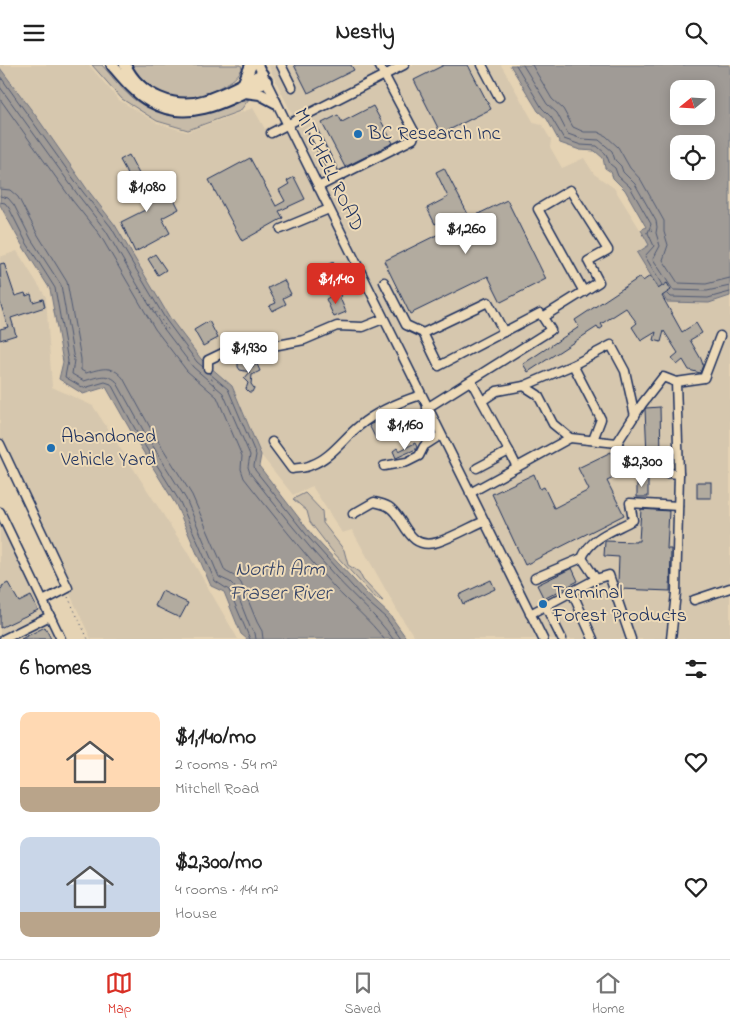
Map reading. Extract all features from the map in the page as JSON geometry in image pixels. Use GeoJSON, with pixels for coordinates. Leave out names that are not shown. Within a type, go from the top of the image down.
{"type":"FeatureCollection","features":[{"type":"Feature","properties":{"kind":"highway"},"geometry":{"type":"LineString","coordinates":[[112,65],[128,83],[150,102],[166,108],[187,111],[209,108],[244,87],[262,73]]}},
{"type":"Feature","properties":{"kind":"highway"},"geometry":{"type":"LineString","coordinates":[[125,65],[136,81],[149,93],[174,102],[188,103],[207,100],[244,87],[275,102]]}},
{"type":"Feature","properties":{"kind":"highway"},"geometry":{"type":"LineString","coordinates":[[244,87],[251,65]]}},
{"type":"Feature","properties":{"kind":"street"},"geometry":{"type":"LineString","coordinates":[[282,65],[292,87]]}},
{"type":"Feature","properties":{"kind":"street"},"geometry":{"type":"LineString","coordinates":[[318,187],[413,139],[415,133],[379,65]]}},
{"type":"Feature","properties":{"kind":"street"},"geometry":{"type":"LineString","coordinates":[[271,133],[404,65]]}},
{"type":"Feature","properties":{"kind":"street"},"geometry":{"type":"LineString","coordinates":[[482,65],[499,97]]}},
{"type":"Feature","properties":{"kind":"street","name":"MITCHELL ROAD"},"geometry":{"type":"LineString","coordinates":[[262,73],[543,639]]}},
{"type":"Feature","properties":{"kind":"street"},"geometry":{"type":"LineString","coordinates":[[312,132],[336,177]]}},
{"type":"Feature","properties":{"kind":"street"},"geometry":{"type":"LineString","coordinates":[[543,317],[584,292],[599,282],[588,261],[608,250],[570,190],[538,209],[584,292]]}},
{"type":"Feature","properties":{"kind":"street"},"geometry":{"type":"LineString","coordinates":[[281,229],[328,209]]}},
{"type":"Feature","properties":{"kind":"street"},"geometry":{"type":"LineString","coordinates":[[384,282],[406,325],[423,333],[439,366],[540,313],[551,330],[427,408]]}},
{"type":"Feature","properties":{"kind":"street"},"geometry":{"type":"LineString","coordinates":[[423,333],[488,301],[504,332]]}},
{"type":"Feature","properties":{"kind":"street"},"geometry":{"type":"LineString","coordinates":[[208,368],[208,360],[232,349],[273,346],[304,340],[337,326],[364,327],[383,319]]}},
{"type":"Feature","properties":{"kind":"street"},"geometry":{"type":"LineString","coordinates":[[617,443],[663,377],[676,382],[704,378],[720,336]]}},
{"type":"Feature","properties":{"kind":"street"},"geometry":{"type":"LineString","coordinates":[[482,401],[497,391],[524,386],[574,365],[611,345],[625,371],[635,416]]}},
{"type":"Feature","properties":{"kind":"street"},"geometry":{"type":"LineString","coordinates":[[574,365],[601,419],[593,441]]}},
{"type":"Feature","properties":{"kind":"street"},"geometry":{"type":"LineString","coordinates":[[470,381],[517,467]]}},
{"type":"Feature","properties":{"kind":"street"},"geometry":{"type":"LineString","coordinates":[[671,639],[676,593],[678,541],[679,474],[676,382]]}},
{"type":"Feature","properties":{"kind":"street"},"geometry":{"type":"LineString","coordinates":[[524,386],[538,395],[553,424],[570,438],[617,443]]}},
{"type":"Feature","properties":{"kind":"street"},"geometry":{"type":"LineString","coordinates":[[272,443],[292,469],[311,466],[333,452],[358,427],[374,415],[393,405],[421,395]]}},
{"type":"Feature","properties":{"kind":"street"},"geometry":{"type":"LineString","coordinates":[[384,466],[408,462],[419,456],[424,446],[441,435]]}},
{"type":"Feature","properties":{"kind":"street"},"geometry":{"type":"LineString","coordinates":[[470,493],[570,438]]}},
{"type":"Feature","properties":{"kind":"street"},"geometry":{"type":"LineString","coordinates":[[617,443],[633,471],[679,474]]}},
{"type":"Feature","properties":{"kind":"street"},"geometry":{"type":"LineString","coordinates":[[0,444],[66,589],[43,601]]}},
{"type":"Feature","properties":{"kind":"street"},"geometry":{"type":"LineString","coordinates":[[477,468],[509,451]]}},
{"type":"Feature","properties":{"kind":"street"},"geometry":{"type":"LineString","coordinates":[[353,514],[374,502],[382,503],[390,507],[410,536],[428,544],[437,542],[484,521]]}},
{"type":"Feature","properties":{"kind":"street"},"geometry":{"type":"LineString","coordinates":[[535,578],[582,558],[586,548],[596,539],[633,520],[630,503],[678,506]]}},
{"type":"Feature","properties":{"kind":"street"},"geometry":{"type":"LineString","coordinates":[[0,511],[61,639]]}},
{"type":"Feature","properties":{"kind":"street"},"geometry":{"type":"LineString","coordinates":[[582,558],[596,579]]}},
{"type":"Feature","properties":{"kind":"street"},"geometry":{"type":"LineString","coordinates":[[530,614],[596,579],[609,575],[633,639]]}},
{"type":"Feature","properties":{"kind":"street"},"geometry":{"type":"LineString","coordinates":[[694,600],[730,588]]}},
{"type":"Feature","properties":{"kind":"street"},"geometry":{"type":"LineString","coordinates":[[572,592],[593,639]]}},
{"type":"Feature","properties":{"kind":"street"},"geometry":{"type":"LineString","coordinates":[[546,607],[562,639]]}},
{"type":"Feature","properties":{"kind":"street"},"geometry":{"type":"LineString","coordinates":[[4,639],[50,616]]}},
{"type":"Feature","properties":{"kind":"path"},"geometry":{"type":"LineString","coordinates":[[642,235],[654,229]]}},
{"type":"Feature","properties":{"kind":"path"},"geometry":{"type":"LineString","coordinates":[[138,289],[170,332]]}},
{"type":"Feature","properties":{"kind":"path"},"geometry":{"type":"LineString","coordinates":[[208,368],[215,389]]}},
{"type":"Feature","properties":{"kind":"path"},"geometry":{"type":"LineString","coordinates":[[66,589],[88,639]]}},
{"type":"Feature","properties":{"kind":"shaded area"},"geometry":{"type":"Polygon","coordinates":[[[0,65],[89,65],[119,100],[157,123],[187,132],[253,108],[265,129],[292,114],[268,65],[501,65],[534,123],[542,125],[551,140],[550,147],[562,168],[584,158],[594,174],[614,188],[650,245],[637,254],[709,303],[730,296],[730,639],[416,639],[401,617],[352,530],[342,533],[312,486],[293,495],[261,455],[232,386],[201,359],[170,318],[115,225],[0,68],[0,65]]]}},
{"type":"Feature","properties":{"kind":"shaded area"},"geometry":{"type":"Polygon","coordinates":[[[92,65],[102,65],[131,97],[156,111],[185,116],[205,114],[249,99],[240,111],[188,130],[157,121],[122,99],[92,65]]]}},
{"type":"Feature","properties":{"kind":"shaded area"},"geometry":{"type":"Polygon","coordinates":[[[131,65],[241,65],[242,69],[232,80],[214,90],[198,96],[185,98],[169,96],[154,89],[135,72],[131,65]]]}},
{"type":"Feature","properties":{"kind":"shaded area"},"geometry":{"type":"Polygon","coordinates":[[[17,251],[46,297],[52,387],[93,406],[186,550],[238,639],[91,639],[0,444],[0,257],[17,251]]]}},
{"type":"Feature","properties":{"kind":"shaded area"},"geometry":{"type":"Polygon","coordinates":[[[305,493],[322,511],[323,523],[344,550],[348,565],[359,572],[363,580],[383,601],[375,598],[333,552],[310,522],[307,511],[293,499],[305,493]]]}},
{"type":"Feature","properties":{"kind":"shaded area"},"geometry":{"type":"Polygon","coordinates":[[[0,523],[55,639],[0,639],[0,523]]]}},
{"type":"Feature","properties":{"kind":"water"},"geometry":{"type":"Polygon","coordinates":[[[510,65],[730,65],[730,296],[709,303],[667,302],[637,253],[649,245],[641,230],[646,227],[625,190],[613,178],[611,172],[605,168],[603,158],[595,151],[580,150],[560,143],[547,119],[538,111],[510,65]]]}},
{"type":"Feature","properties":{"kind":"water","name":"North Arm Fraser River"},"geometry":{"type":"Polygon","coordinates":[[[0,68],[115,225],[170,318],[201,359],[232,386],[261,455],[259,466],[312,535],[366,593],[390,615],[407,639],[247,639],[241,634],[224,592],[211,586],[176,505],[106,387],[83,394],[59,379],[63,362],[50,289],[22,245],[0,205],[0,68]]]}},
{"type":"Feature","properties":{"kind":"building"},"geometry":{"type":"Polygon","coordinates":[[[294,65],[351,65],[354,70],[308,93],[294,65]]]}},
{"type":"Feature","properties":{"kind":"building"},"geometry":{"type":"Polygon","coordinates":[[[444,65],[468,65],[491,109],[441,134],[414,80],[444,65]]]}},
{"type":"Feature","properties":{"kind":"building","name":"BC Research Inc"},"geometry":{"type":"Polygon","coordinates":[[[373,106],[393,143],[345,167],[322,123],[338,115],[342,122],[373,106]]]}},
{"type":"Feature","properties":{"kind":"building"},"geometry":{"type":"Polygon","coordinates":[[[129,155],[154,202],[171,193],[179,209],[162,218],[170,233],[135,252],[121,222],[147,209],[120,160],[129,155]]]}},
{"type":"Feature","properties":{"kind":"building"},"geometry":{"type":"Polygon","coordinates":[[[250,158],[276,206],[285,201],[279,190],[289,184],[287,181],[294,177],[305,199],[279,211],[283,218],[242,241],[209,180],[250,158]]]}},
{"type":"Feature","properties":{"kind":"building"},"geometry":{"type":"Polygon","coordinates":[[[444,168],[470,218],[507,200],[546,279],[501,302],[488,276],[410,314],[384,261],[461,223],[456,214],[435,224],[427,208],[448,197],[436,172],[444,168]]]}},
{"type":"Feature","properties":{"kind":"building"},"geometry":{"type":"Polygon","coordinates":[[[155,254],[166,270],[158,275],[148,259],[155,254]]]}},
{"type":"Feature","properties":{"kind":"building"},"geometry":{"type":"Polygon","coordinates":[[[333,262],[337,270],[323,277],[319,269],[333,262]]]}},
{"type":"Feature","properties":{"kind":"building"},"geometry":{"type":"Polygon","coordinates":[[[4,263],[15,296],[25,293],[26,296],[31,294],[33,302],[43,299],[45,307],[11,318],[16,335],[0,340],[0,329],[8,327],[0,302],[0,264],[4,263]]]}},
{"type":"Feature","properties":{"kind":"building"},"geometry":{"type":"Polygon","coordinates":[[[650,276],[658,289],[667,283],[671,290],[662,296],[682,332],[696,323],[702,333],[690,340],[703,365],[700,373],[689,370],[683,360],[677,365],[672,358],[678,353],[664,331],[661,342],[654,340],[656,332],[641,341],[632,327],[637,323],[626,308],[601,324],[603,327],[599,330],[597,327],[528,372],[523,364],[579,327],[575,320],[640,277],[643,281],[650,276]]]}},
{"type":"Feature","properties":{"kind":"building"},"geometry":{"type":"Polygon","coordinates":[[[284,280],[291,294],[283,298],[286,304],[272,311],[269,306],[276,303],[268,288],[284,280]]]}},
{"type":"Feature","properties":{"kind":"building"},"geometry":{"type":"Polygon","coordinates":[[[339,292],[346,312],[334,317],[326,299],[339,292]]]}},
{"type":"Feature","properties":{"kind":"building"},"geometry":{"type":"Polygon","coordinates":[[[209,321],[218,338],[203,346],[194,330],[209,321]]]}},
{"type":"Feature","properties":{"kind":"building"},"geometry":{"type":"Polygon","coordinates":[[[241,361],[245,362],[248,369],[257,364],[260,371],[252,375],[251,384],[254,388],[252,392],[246,389],[248,383],[244,379],[250,372],[240,370],[238,367],[238,363],[241,361]]]}},
{"type":"Feature","properties":{"kind":"building"},"geometry":{"type":"Polygon","coordinates":[[[660,407],[661,454],[647,455],[645,409],[660,407]]]}},
{"type":"Feature","properties":{"kind":"building"},"geometry":{"type":"Polygon","coordinates":[[[397,414],[404,428],[377,441],[369,425],[397,414]]]}},
{"type":"Feature","properties":{"kind":"building"},"geometry":{"type":"Polygon","coordinates":[[[415,443],[416,449],[396,458],[393,451],[397,448],[399,451],[415,443]]]}},
{"type":"Feature","properties":{"kind":"building"},"geometry":{"type":"Polygon","coordinates":[[[611,452],[622,474],[607,481],[624,515],[525,565],[492,494],[534,474],[540,489],[544,487],[554,508],[589,490],[578,468],[611,452]]]}},
{"type":"Feature","properties":{"kind":"building"},"geometry":{"type":"Polygon","coordinates":[[[637,479],[648,479],[648,497],[637,497],[637,479]]]}},
{"type":"Feature","properties":{"kind":"building"},"geometry":{"type":"Polygon","coordinates":[[[697,482],[711,482],[711,498],[697,498],[697,482]]]}},
{"type":"Feature","properties":{"kind":"building"},"geometry":{"type":"Polygon","coordinates":[[[641,509],[669,511],[667,549],[671,549],[670,591],[620,589],[618,583],[619,557],[604,556],[605,541],[639,541],[641,509]]]}},
{"type":"Feature","properties":{"kind":"building"},"geometry":{"type":"Polygon","coordinates":[[[572,568],[578,581],[544,599],[537,585],[572,568]]]}},
{"type":"Feature","properties":{"kind":"building"},"geometry":{"type":"Polygon","coordinates":[[[491,580],[495,589],[463,604],[459,595],[491,580]]]}},
{"type":"Feature","properties":{"kind":"building"},"geometry":{"type":"Polygon","coordinates":[[[8,583],[19,602],[31,596],[38,610],[0,628],[0,590],[2,586],[8,583]]]}},
{"type":"Feature","properties":{"kind":"building"},"geometry":{"type":"Polygon","coordinates":[[[162,591],[188,603],[180,618],[155,606],[162,591]]]}},
{"type":"Feature","properties":{"kind":"building"},"geometry":{"type":"Polygon","coordinates":[[[45,627],[51,639],[21,639],[45,627]]]}},
{"type":"Feature","properties":{"kind":"place","name":"BC Research Inc"},"geometry":{"type":"Point","coordinates":[358,134]}},
{"type":"Feature","properties":{"kind":"place","name":"Abandoned Vehicle Yard"},"geometry":{"type":"Point","coordinates":[51,448]}},
{"type":"Feature","properties":{"kind":"place","name":"Terminal Forest Products"},"geometry":{"type":"Point","coordinates":[543,604]}}]}
